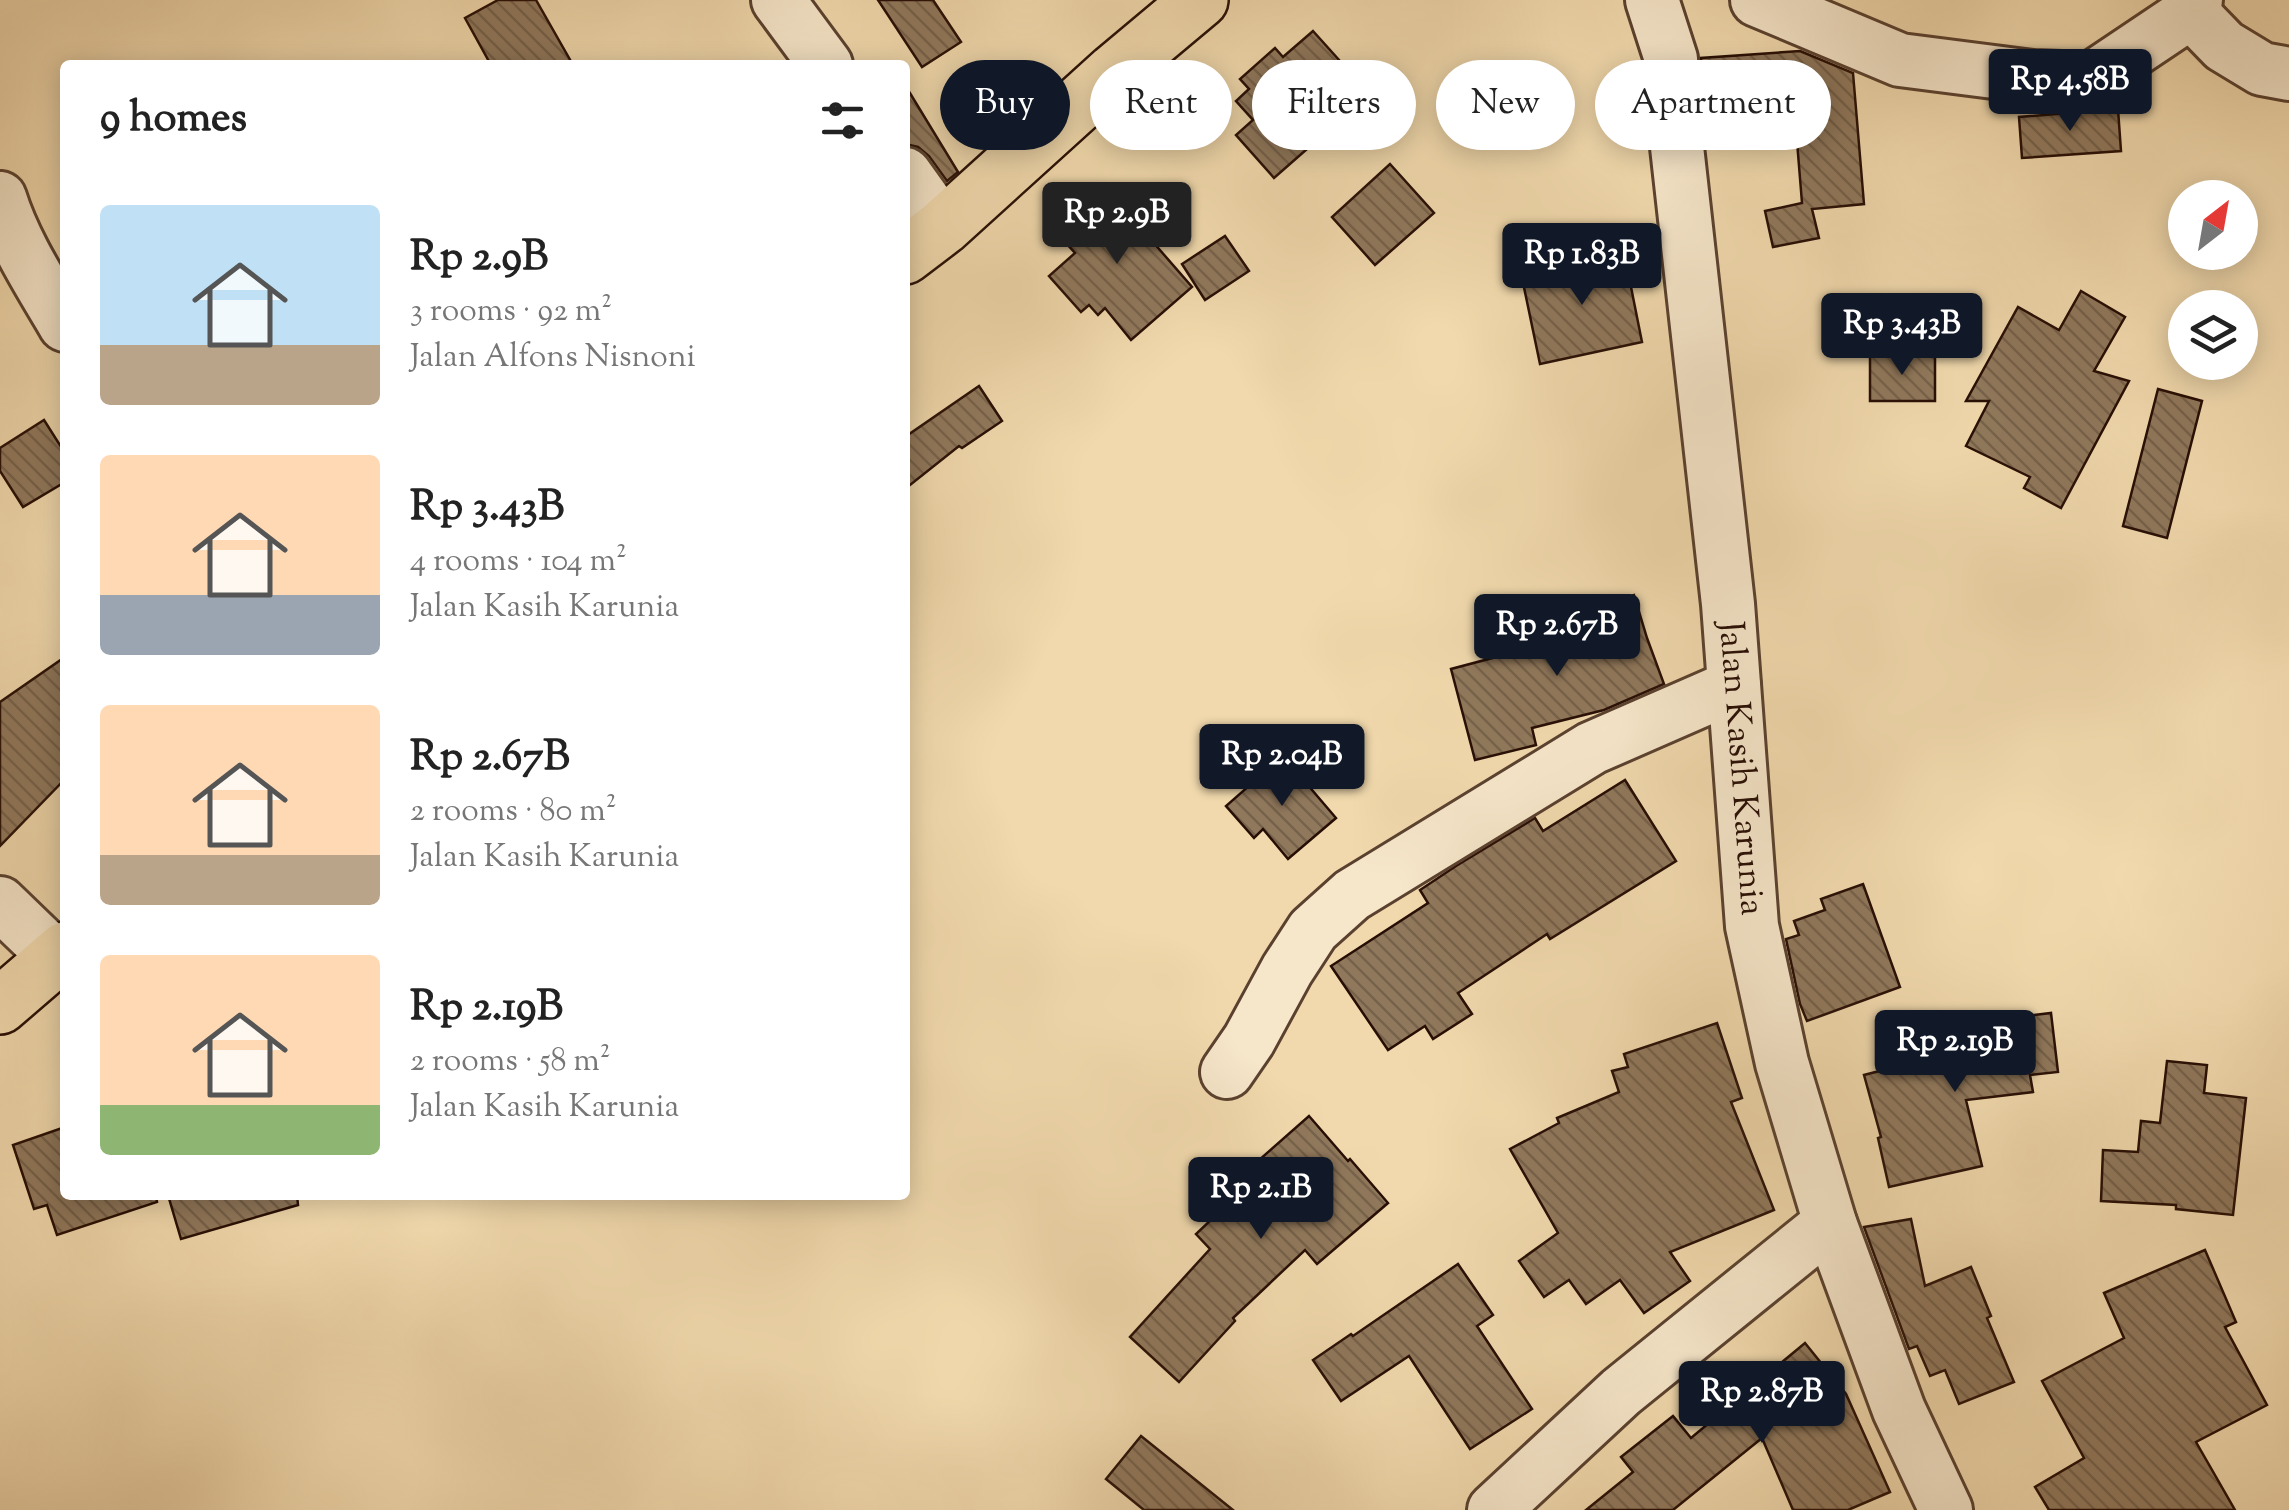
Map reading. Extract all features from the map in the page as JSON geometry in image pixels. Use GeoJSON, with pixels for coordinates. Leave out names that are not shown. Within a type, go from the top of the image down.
{"type":"FeatureCollection","features":[{"type":"Feature","properties":{"kind":"main road"},"geometry":{"type":"LineString","coordinates":[[924,241],[1200,0]]}},
{"type":"Feature","properties":{"kind":"main road"},"geometry":{"type":"LineString","coordinates":[[0,1006],[60,955]]}},
{"type":"Feature","properties":{"kind":"street"},"geometry":{"type":"LineString","coordinates":[[778,0],[822,60]]}},
{"type":"Feature","properties":{"kind":"street","name":"Jalan Kasih Karunia"},"geometry":{"type":"LineString","coordinates":[[1652,0],[1672,59],[1675,129],[1726,584],[1752,926],[1782,1063],[1830,1223],[1899,1410],[1946,1510]]}},
{"type":"Feature","properties":{"kind":"street"},"geometry":{"type":"LineString","coordinates":[[1756,0],[1900,60],[2033,77],[2091,79],[2194,6],[2224,46],[2262,69],[2289,74]]}},
{"type":"Feature","properties":{"kind":"street"},"geometry":{"type":"LineString","coordinates":[[910,192],[924,241]]}},
{"type":"Feature","properties":{"kind":"street"},"geometry":{"type":"LineString","coordinates":[[0,198],[34,272],[60,316]]}},
{"type":"Feature","properties":{"kind":"street"},"geometry":{"type":"LineString","coordinates":[[1227,1072],[1313,930],[1352,895],[1592,748],[1734,686]]}},
{"type":"Feature","properties":{"kind":"street"},"geometry":{"type":"LineString","coordinates":[[0,903],[60,953]]}},
{"type":"Feature","properties":{"kind":"street"},"geometry":{"type":"LineString","coordinates":[[1494,1510],[1621,1392],[1830,1223]]}},
{"type":"Feature","properties":{"kind":"building"},"geometry":{"type":"Polygon","coordinates":[[[498,0],[536,0],[570,60],[488,60],[465,18],[498,0]]]}},
{"type":"Feature","properties":{"kind":"building"},"geometry":{"type":"Polygon","coordinates":[[[878,0],[933,0],[961,42],[922,67],[878,0]]]}},
{"type":"Feature","properties":{"kind":"building"},"geometry":{"type":"Polygon","coordinates":[[[1313,31],[1339,60],[1261,60],[1275,48],[1283,57],[1313,31]]]}},
{"type":"Feature","properties":{"kind":"building"},"geometry":{"type":"Polygon","coordinates":[[[1800,51],[1822,60],[1701,60],[1800,51]]]}},
{"type":"Feature","properties":{"kind":"building"},"geometry":{"type":"Polygon","coordinates":[[[1831,64],[1853,73],[1864,204],[1812,209],[1819,238],[1773,247],[1765,211],[1802,203],[1798,150],[1831,150],[1831,64]]]}},
{"type":"Feature","properties":{"kind":"building"},"geometry":{"type":"Polygon","coordinates":[[[1252,68],[1252,119],[1236,101],[1249,89],[1240,79],[1252,68]]]}},
{"type":"Feature","properties":{"kind":"building"},"geometry":{"type":"Polygon","coordinates":[[[910,93],[940,142],[940,150],[945,150],[958,172],[947,181],[929,156],[910,145],[910,93]]]}},
{"type":"Feature","properties":{"kind":"building"},"geometry":{"type":"Polygon","coordinates":[[[2118,109],[2121,151],[2022,158],[2019,117],[2118,109]]]}},
{"type":"Feature","properties":{"kind":"building"},"geometry":{"type":"Polygon","coordinates":[[[1252,121],[1252,150],[1306,150],[1274,178],[1236,135],[1252,121]]]}},
{"type":"Feature","properties":{"kind":"building"},"geometry":{"type":"Polygon","coordinates":[[[1390,164],[1434,213],[1375,265],[1332,217],[1390,164]]]}},
{"type":"Feature","properties":{"kind":"building"},"geometry":{"type":"Polygon","coordinates":[[[1107,189],[1192,287],[1131,340],[1105,308],[1098,315],[1089,305],[1081,312],[1049,276],[1075,253],[1056,232],[1107,189]]]}},
{"type":"Feature","properties":{"kind":"building"},"geometry":{"type":"Polygon","coordinates":[[[1225,236],[1249,271],[1205,300],[1182,264],[1225,236]]]}},
{"type":"Feature","properties":{"kind":"building"},"geometry":{"type":"Polygon","coordinates":[[[1624,252],[1642,342],[1540,364],[1521,273],[1624,252]]]}},
{"type":"Feature","properties":{"kind":"building"},"geometry":{"type":"Polygon","coordinates":[[[2081,291],[2125,317],[2094,371],[2129,381],[2061,508],[2024,488],[2030,477],[1966,446],[1989,401],[1966,401],[2018,307],[2059,330],[2081,291]]]}},
{"type":"Feature","properties":{"kind":"building"},"geometry":{"type":"Polygon","coordinates":[[[1870,355],[1935,355],[1935,401],[1870,401],[1870,355]]]}},
{"type":"Feature","properties":{"kind":"building"},"geometry":{"type":"Polygon","coordinates":[[[979,386],[1002,421],[962,448],[959,446],[910,485],[910,434],[979,386]]]}},
{"type":"Feature","properties":{"kind":"building"},"geometry":{"type":"Polygon","coordinates":[[[2158,389],[2202,401],[2167,538],[2123,526],[2158,389]]]}},
{"type":"Feature","properties":{"kind":"building"},"geometry":{"type":"Polygon","coordinates":[[[44,420],[60,445],[60,485],[23,507],[0,471],[0,448],[44,420]]]}},
{"type":"Feature","properties":{"kind":"building"},"geometry":{"type":"Polygon","coordinates":[[[1634,595],[1664,684],[1604,710],[1532,728],[1536,745],[1475,760],[1451,669],[1549,643],[1548,638],[1586,627],[1580,610],[1634,595]]]}},
{"type":"Feature","properties":{"kind":"building"},"geometry":{"type":"Polygon","coordinates":[[[60,660],[60,784],[0,846],[0,702],[60,660]]]}},
{"type":"Feature","properties":{"kind":"building"},"geometry":{"type":"Polygon","coordinates":[[[1283,756],[1336,818],[1288,859],[1263,829],[1254,838],[1226,806],[1283,756]]]}},
{"type":"Feature","properties":{"kind":"building"},"geometry":{"type":"Polygon","coordinates":[[[1625,780],[1676,861],[1550,939],[1547,934],[1458,993],[1472,1014],[1433,1039],[1425,1026],[1388,1050],[1331,966],[1428,903],[1420,890],[1456,866],[1535,818],[1543,831],[1625,780]]]}},
{"type":"Feature","properties":{"kind":"building"},"geometry":{"type":"Polygon","coordinates":[[[1863,884],[1900,987],[1807,1021],[1786,939],[1799,935],[1794,921],[1825,910],[1821,899],[1863,884]]]}},
{"type":"Feature","properties":{"kind":"building"},"geometry":{"type":"Polygon","coordinates":[[[2051,1013],[2058,1072],[2030,1075],[2033,1092],[1966,1100],[1982,1166],[1889,1187],[1878,1138],[1881,1137],[1864,1075],[1958,1051],[1955,1024],[2051,1013]]]}},
{"type":"Feature","properties":{"kind":"building"},"geometry":{"type":"Polygon","coordinates":[[[1717,1023],[1742,1098],[1731,1102],[1774,1210],[1670,1252],[1690,1281],[1644,1313],[1620,1280],[1586,1304],[1569,1280],[1544,1297],[1519,1261],[1558,1233],[1510,1149],[1559,1123],[1557,1118],[1619,1092],[1612,1071],[1628,1067],[1624,1054],[1717,1023]]]}},
{"type":"Feature","properties":{"kind":"building"},"geometry":{"type":"Polygon","coordinates":[[[2167,1061],[2207,1065],[2204,1093],[2246,1098],[2233,1215],[2176,1209],[2176,1205],[2101,1201],[2103,1150],[2138,1152],[2141,1121],[2160,1123],[2167,1061]]]}},
{"type":"Feature","properties":{"kind":"building"},"geometry":{"type":"Polygon","coordinates":[[[1309,1116],[1388,1203],[1317,1264],[1305,1250],[1233,1318],[1235,1321],[1179,1382],[1130,1337],[1210,1249],[1196,1234],[1249,1184],[1241,1176],[1309,1116]]]}},
{"type":"Feature","properties":{"kind":"building"},"geometry":{"type":"Polygon","coordinates":[[[60,1129],[60,1200],[157,1202],[57,1235],[47,1205],[34,1209],[13,1145],[60,1129]]]}},
{"type":"Feature","properties":{"kind":"building"},"geometry":{"type":"Polygon","coordinates":[[[169,1200],[298,1200],[298,1205],[181,1239],[169,1200]]]}},
{"type":"Feature","properties":{"kind":"building"},"geometry":{"type":"Polygon","coordinates":[[[1911,1219],[1925,1286],[1971,1267],[2014,1382],[1959,1404],[1945,1370],[1930,1376],[1917,1346],[1909,1349],[1864,1227],[1911,1219]]]}},
{"type":"Feature","properties":{"kind":"building"},"geometry":{"type":"Polygon","coordinates":[[[2205,1250],[2236,1322],[2225,1327],[2267,1405],[2196,1442],[2235,1510],[2049,1510],[2035,1487],[2084,1458],[2042,1381],[2124,1338],[2104,1293],[2205,1250]]]}},
{"type":"Feature","properties":{"kind":"building"},"geometry":{"type":"Polygon","coordinates":[[[1458,1264],[1493,1315],[1477,1326],[1532,1409],[1470,1449],[1409,1356],[1341,1401],[1313,1360],[1458,1264]]]}},
{"type":"Feature","properties":{"kind":"building"},"geometry":{"type":"Polygon","coordinates":[[[1805,1343],[1846,1394],[1890,1492],[1848,1510],[1793,1510],[1762,1438],[1673,1510],[1586,1510],[1633,1472],[1621,1457],[1673,1416],[1691,1438],[1805,1343]]]}},
{"type":"Feature","properties":{"kind":"building"},"geometry":{"type":"Polygon","coordinates":[[[1141,1436],[1233,1510],[1144,1510],[1106,1479],[1141,1436]]]}}]}
